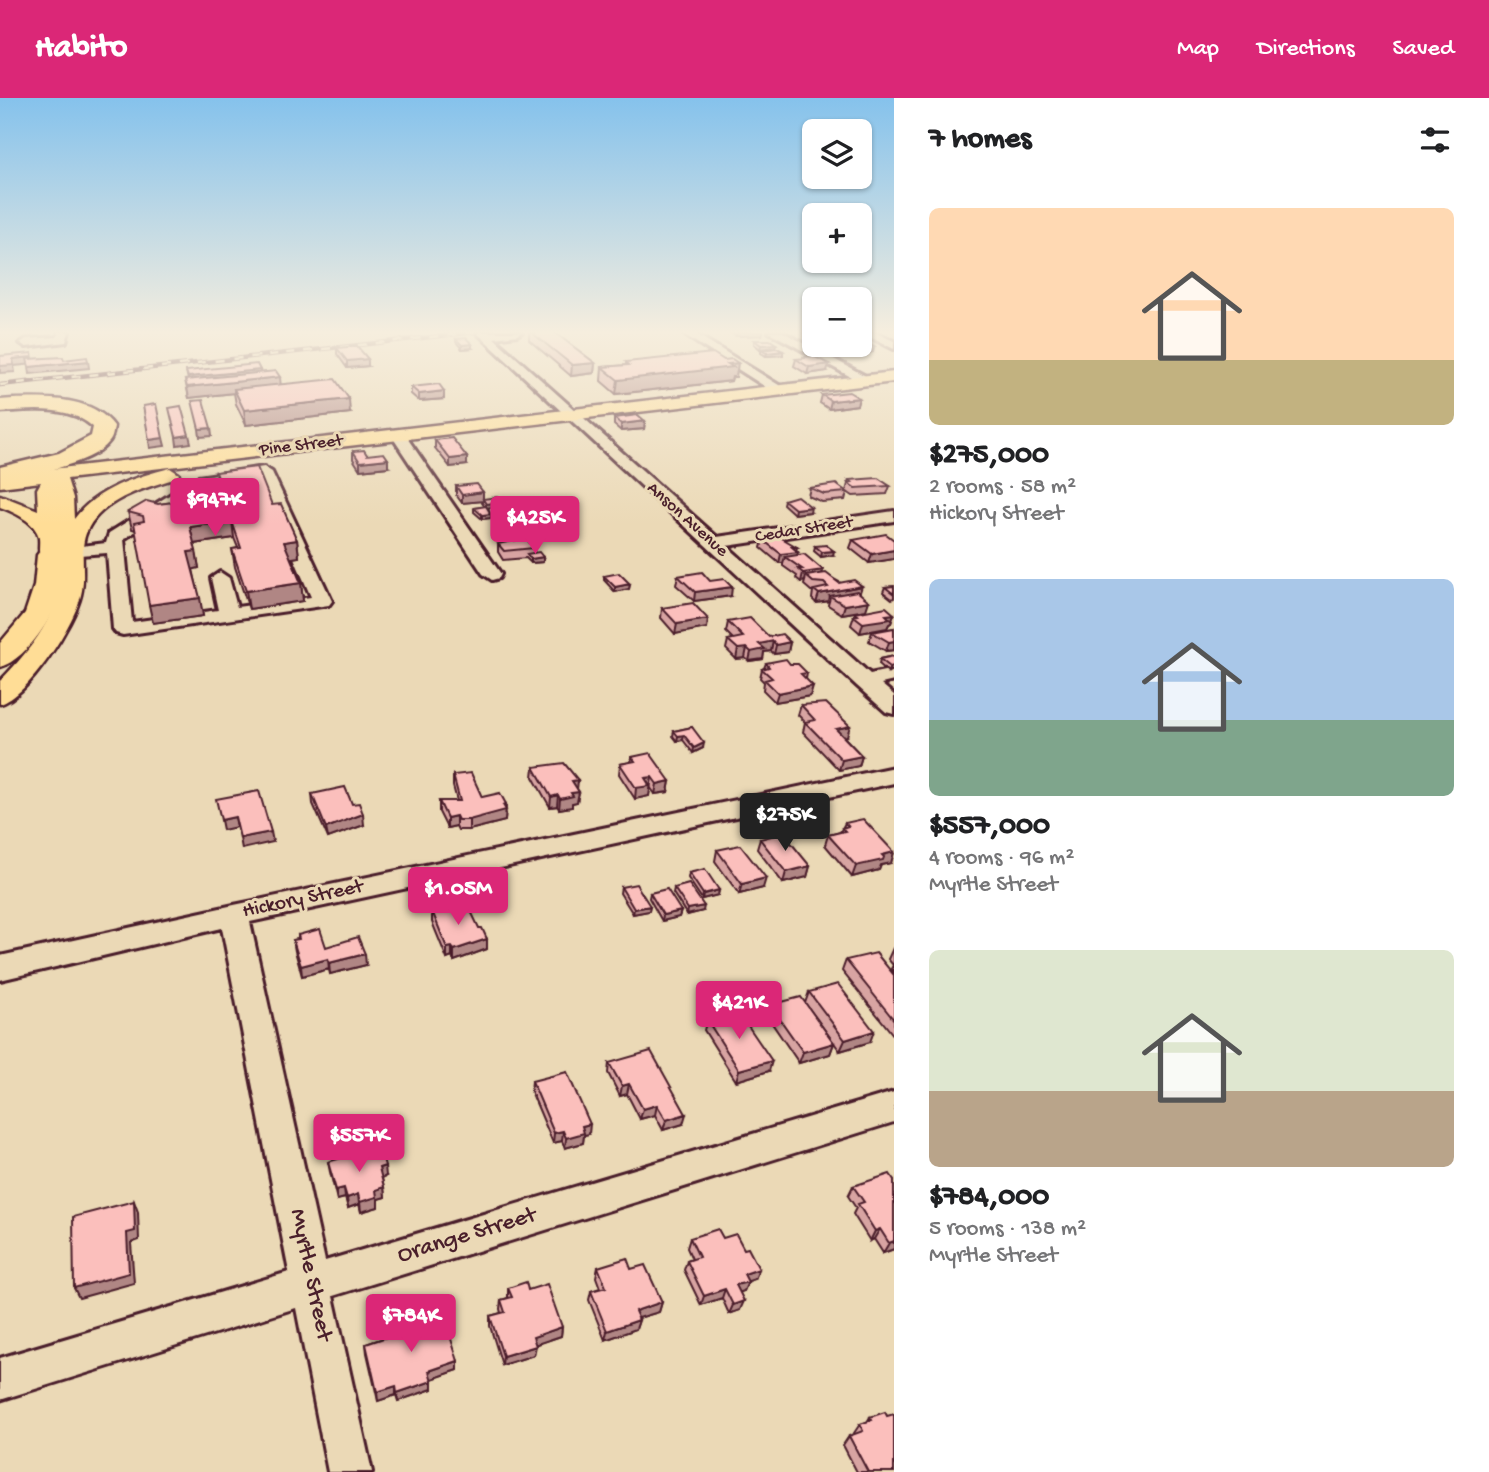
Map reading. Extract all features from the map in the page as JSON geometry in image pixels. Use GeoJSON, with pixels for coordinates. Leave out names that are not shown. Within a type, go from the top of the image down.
{"type":"FeatureCollection","features":[{"type":"Feature","properties":{"kind":"highway"},"geometry":{"type":"LineString","coordinates":[[0,406],[36,405],[78,410],[95,416],[104,426],[101,439],[90,448],[63,458],[0,474]]}},
{"type":"Feature","properties":{"kind":"highway"},"geometry":{"type":"LineString","coordinates":[[0,658],[19,645],[43,608],[57,549]]}},
{"type":"Feature","properties":{"kind":"main road","name":"Pine Street"},"geometry":{"type":"LineString","coordinates":[[0,481],[729,396]]}},
{"type":"Feature","properties":{"kind":"main road"},"geometry":{"type":"LineString","coordinates":[[57,549],[94,509],[117,494],[146,481],[198,484],[290,447]]}},
{"type":"Feature","properties":{"kind":"main road"},"geometry":{"type":"LineString","coordinates":[[55,475],[63,487],[65,538],[57,549]]}},
{"type":"Feature","properties":{"kind":"main road"},"geometry":{"type":"LineString","coordinates":[[0,501],[30,513],[43,524],[72,583],[65,615],[44,647],[0,696]]}},
{"type":"Feature","properties":{"kind":"street","name":"Anson Avenue"},"geometry":{"type":"LineString","coordinates":[[551,396],[894,707]]}},
{"type":"Feature","properties":{"kind":"street"},"geometry":{"type":"LineString","coordinates":[[398,435],[492,574]]}},
{"type":"Feature","properties":{"kind":"street"},"geometry":{"type":"LineString","coordinates":[[264,472],[322,600],[123,629],[115,537],[198,484],[264,472]]}},
{"type":"Feature","properties":{"kind":"street","name":"Cedar Street"},"geometry":{"type":"LineString","coordinates":[[713,543],[894,516]]}},
{"type":"Feature","properties":{"kind":"street"},"geometry":{"type":"LineString","coordinates":[[57,549],[116,547]]}},
{"type":"Feature","properties":{"kind":"street"},"geometry":{"type":"LineString","coordinates":[[219,578],[229,614]]}},
{"type":"Feature","properties":{"kind":"street"},"geometry":{"type":"LineString","coordinates":[[865,681],[894,676]]}},
{"type":"Feature","properties":{"kind":"street","name":"Hickory Street"},"geometry":{"type":"LineString","coordinates":[[0,968],[234,915],[894,775]]}},
{"type":"Feature","properties":{"kind":"street","name":"Myrtle Street"},"geometry":{"type":"LineString","coordinates":[[234,915],[350,1472]]}},
{"type":"Feature","properties":{"kind":"street","name":"Orange Street"},"geometry":{"type":"LineString","coordinates":[[0,1379],[894,1107]]}},
{"type":"Feature","properties":{"kind":"building"},"geometry":{"type":"Polygon","coordinates":[[[237,396],[347,396],[349,399],[244,410],[237,396]]]}},
{"type":"Feature","properties":{"kind":"building"},"geometry":{"type":"Polygon","coordinates":[[[824,396],[859,398],[831,401],[824,396]]]}},
{"type":"Feature","properties":{"kind":"building"},"geometry":{"type":"Polygon","coordinates":[[[203,400],[211,428],[199,429],[192,401],[203,400]]]}},
{"type":"Feature","properties":{"kind":"building"},"geometry":{"type":"Polygon","coordinates":[[[156,404],[163,438],[149,440],[143,406],[156,404]]]}},
{"type":"Feature","properties":{"kind":"building"},"geometry":{"type":"Polygon","coordinates":[[[181,406],[189,435],[176,437],[169,408],[181,406]]]}},
{"type":"Feature","properties":{"kind":"building"},"geometry":{"type":"Polygon","coordinates":[[[638,415],[645,421],[621,424],[614,418],[638,415]]]}},
{"type":"Feature","properties":{"kind":"building"},"geometry":{"type":"Polygon","coordinates":[[[452,438],[467,457],[450,459],[435,440],[452,438]]]}},
{"type":"Feature","properties":{"kind":"building"},"geometry":{"type":"Polygon","coordinates":[[[364,450],[367,455],[384,453],[388,459],[360,462],[353,451],[364,450]]]}},
{"type":"Feature","properties":{"kind":"building"},"geometry":{"type":"Polygon","coordinates":[[[257,467],[272,505],[281,504],[297,540],[284,542],[301,583],[246,591],[232,549],[241,548],[232,521],[190,527],[196,551],[188,552],[200,598],[149,605],[134,523],[144,521],[143,516],[128,512],[147,501],[158,504],[224,496],[216,472],[257,467]]]}},
{"type":"Feature","properties":{"kind":"building"},"geometry":{"type":"Polygon","coordinates":[[[878,478],[890,486],[855,488],[848,483],[852,482],[849,480],[878,478]]]}},
{"type":"Feature","properties":{"kind":"building"},"geometry":{"type":"Polygon","coordinates":[[[477,484],[483,492],[462,495],[456,486],[477,484]]]}},
{"type":"Feature","properties":{"kind":"building"},"geometry":{"type":"Polygon","coordinates":[[[836,484],[847,492],[824,494],[810,488],[836,484]]]}},
{"type":"Feature","properties":{"kind":"building"},"geometry":{"type":"Polygon","coordinates":[[[797,496],[811,507],[795,509],[784,500],[797,496]]]}},
{"type":"Feature","properties":{"kind":"building"},"geometry":{"type":"Polygon","coordinates":[[[497,497],[500,502],[486,504],[483,499],[497,497]]]}},
{"type":"Feature","properties":{"kind":"building"},"geometry":{"type":"Polygon","coordinates":[[[486,506],[491,514],[482,515],[474,508],[486,506]]]}},
{"type":"Feature","properties":{"kind":"building"},"geometry":{"type":"Polygon","coordinates":[[[886,534],[894,540],[894,550],[872,554],[853,540],[886,534]]]}},
{"type":"Feature","properties":{"kind":"building"},"geometry":{"type":"Polygon","coordinates":[[[780,537],[797,547],[792,547],[798,552],[781,554],[763,540],[780,537]]]}},
{"type":"Feature","properties":{"kind":"building"},"geometry":{"type":"Polygon","coordinates":[[[526,538],[534,548],[504,551],[498,544],[526,538]]]}},
{"type":"Feature","properties":{"kind":"building"},"geometry":{"type":"Polygon","coordinates":[[[826,545],[834,551],[822,552],[815,546],[826,545]]]}},
{"type":"Feature","properties":{"kind":"building"},"geometry":{"type":"Polygon","coordinates":[[[539,552],[543,557],[531,559],[527,554],[539,552]]]}},
{"type":"Feature","properties":{"kind":"building"},"geometry":{"type":"Polygon","coordinates":[[[804,554],[823,570],[803,573],[798,569],[802,569],[785,557],[804,554]]]}},
{"type":"Feature","properties":{"kind":"building"},"geometry":{"type":"Polygon","coordinates":[[[702,572],[710,581],[724,579],[732,587],[695,592],[678,576],[702,572]]]}},
{"type":"Feature","properties":{"kind":"building"},"geometry":{"type":"Polygon","coordinates":[[[619,573],[630,584],[615,587],[604,576],[619,573]]]}},
{"type":"Feature","properties":{"kind":"building"},"geometry":{"type":"Polygon","coordinates":[[[826,573],[839,583],[854,580],[862,586],[819,594],[814,590],[828,587],[824,583],[813,582],[806,576],[826,573]]]}},
{"type":"Feature","properties":{"kind":"building"},"geometry":{"type":"Polygon","coordinates":[[[894,586],[894,594],[885,587],[894,586]]]}},
{"type":"Feature","properties":{"kind":"building"},"geometry":{"type":"Polygon","coordinates":[[[857,591],[869,601],[845,605],[830,596],[857,591]]]}},
{"type":"Feature","properties":{"kind":"building"},"geometry":{"type":"Polygon","coordinates":[[[693,603],[708,619],[677,624],[662,608],[693,603]]]}},
{"type":"Feature","properties":{"kind":"building"},"geometry":{"type":"Polygon","coordinates":[[[886,607],[894,614],[886,615],[890,619],[863,623],[854,616],[858,615],[855,613],[886,607]]]}},
{"type":"Feature","properties":{"kind":"building"},"geometry":{"type":"Polygon","coordinates":[[[750,618],[769,637],[782,634],[790,642],[759,644],[765,649],[751,652],[747,648],[738,649],[728,640],[743,637],[728,622],[750,618]]]}},
{"type":"Feature","properties":{"kind":"building"},"geometry":{"type":"Polygon","coordinates":[[[894,628],[894,641],[889,642],[872,632],[894,628]]]}},
{"type":"Feature","properties":{"kind":"building"},"geometry":{"type":"Polygon","coordinates":[[[894,656],[894,666],[890,667],[880,659],[894,656]]]}},
{"type":"Feature","properties":{"kind":"building"},"geometry":{"type":"Polygon","coordinates":[[[786,659],[790,664],[798,664],[807,673],[801,674],[813,686],[778,693],[765,680],[772,678],[762,669],[769,667],[766,663],[786,659]]]}},
{"type":"Feature","properties":{"kind":"building"},"geometry":{"type":"Polygon","coordinates":[[[826,703],[850,726],[836,729],[862,756],[842,760],[805,722],[815,720],[801,705],[826,703]]]}},
{"type":"Feature","properties":{"kind":"building"},"geometry":{"type":"Polygon","coordinates":[[[692,727],[704,743],[694,748],[684,735],[678,736],[674,731],[692,727]]]}},
{"type":"Feature","properties":{"kind":"building"},"geometry":{"type":"Polygon","coordinates":[[[650,753],[670,781],[657,784],[652,777],[645,778],[650,786],[636,788],[620,764],[635,761],[632,757],[650,753]]]}},
{"type":"Feature","properties":{"kind":"building"},"geometry":{"type":"Polygon","coordinates":[[[564,763],[578,780],[572,781],[579,792],[560,799],[558,795],[551,797],[534,767],[564,763]]]}},
{"type":"Feature","properties":{"kind":"building"},"geometry":{"type":"Polygon","coordinates":[[[471,773],[482,797],[500,793],[506,810],[469,820],[458,820],[456,816],[447,818],[439,801],[460,801],[453,775],[471,773]]]}},
{"type":"Feature","properties":{"kind":"building"},"geometry":{"type":"Polygon","coordinates":[[[345,787],[352,804],[359,803],[363,814],[326,828],[312,794],[345,787]]]}},
{"type":"Feature","properties":{"kind":"building"},"geometry":{"type":"Polygon","coordinates":[[[259,791],[271,832],[240,838],[235,817],[221,820],[216,799],[259,791]]]}},
{"type":"Feature","properties":{"kind":"building"},"geometry":{"type":"Polygon","coordinates":[[[863,819],[894,852],[882,855],[883,860],[856,866],[828,835],[845,831],[842,828],[848,826],[845,823],[863,819]]]}},
{"type":"Feature","properties":{"kind":"building"},"geometry":{"type":"Polygon","coordinates":[[[783,833],[810,866],[786,872],[760,839],[783,833]]]}},
{"type":"Feature","properties":{"kind":"building"},"geometry":{"type":"Polygon","coordinates":[[[740,845],[766,878],[742,884],[717,850],[740,845]]]}},
{"type":"Feature","properties":{"kind":"building"},"geometry":{"type":"Polygon","coordinates":[[[705,869],[719,890],[703,894],[689,873],[705,869]]]}},
{"type":"Feature","properties":{"kind":"building"},"geometry":{"type":"Polygon","coordinates":[[[636,884],[650,906],[634,909],[621,887],[636,884]]]}},
{"type":"Feature","properties":{"kind":"building"},"geometry":{"type":"Polygon","coordinates":[[[689,884],[704,906],[688,909],[674,888],[689,884]]]}},
{"type":"Feature","properties":{"kind":"building"},"geometry":{"type":"Polygon","coordinates":[[[667,889],[681,911],[663,915],[650,893],[667,889]]]}},
{"type":"Feature","properties":{"kind":"building"},"geometry":{"type":"Polygon","coordinates":[[[453,906],[455,911],[469,907],[487,939],[454,950],[452,947],[447,948],[432,911],[453,906]]]}},
{"type":"Feature","properties":{"kind":"building"},"geometry":{"type":"Polygon","coordinates":[[[320,929],[326,947],[358,937],[365,954],[329,963],[328,959],[301,966],[293,940],[299,939],[298,935],[320,929]]]}},
{"type":"Feature","properties":{"kind":"building"},"geometry":{"type":"Polygon","coordinates":[[[876,953],[894,975],[894,1020],[846,960],[876,953]]]}},
{"type":"Feature","properties":{"kind":"building"},"geometry":{"type":"Polygon","coordinates":[[[838,984],[874,1031],[845,1040],[809,992],[838,984]]]}},
{"type":"Feature","properties":{"kind":"building"},"geometry":{"type":"Polygon","coordinates":[[[801,997],[834,1043],[803,1052],[770,1005],[801,997]]]}},
{"type":"Feature","properties":{"kind":"building"},"geometry":{"type":"Polygon","coordinates":[[[738,1011],[772,1061],[739,1070],[707,1020],[738,1011]]]}},
{"type":"Feature","properties":{"kind":"building"},"geometry":{"type":"Polygon","coordinates":[[[651,1051],[686,1114],[666,1120],[657,1105],[643,1109],[629,1084],[622,1086],[609,1063],[651,1051]]]}},
{"type":"Feature","properties":{"kind":"building"},"geometry":{"type":"Polygon","coordinates":[[[567,1072],[590,1124],[582,1126],[584,1133],[566,1138],[563,1131],[554,1133],[532,1081],[567,1072]]]}},
{"type":"Feature","properties":{"kind":"building"},"geometry":{"type":"Polygon","coordinates":[[[380,1147],[385,1166],[379,1168],[384,1187],[376,1190],[377,1197],[360,1202],[358,1194],[347,1198],[344,1188],[336,1190],[328,1162],[341,1158],[340,1153],[348,1151],[350,1156],[380,1147]]]}},
{"type":"Feature","properties":{"kind":"building"},"geometry":{"type":"Polygon","coordinates":[[[890,1174],[894,1180],[894,1241],[889,1243],[880,1229],[875,1231],[858,1204],[864,1202],[853,1186],[890,1174]]]}},
{"type":"Feature","properties":{"kind":"building"},"geometry":{"type":"Polygon","coordinates":[[[134,1201],[135,1231],[127,1233],[129,1273],[74,1288],[73,1217],[134,1201]]]}},
{"type":"Feature","properties":{"kind":"building"},"geometry":{"type":"Polygon","coordinates":[[[718,1229],[723,1238],[736,1234],[744,1249],[748,1248],[759,1269],[744,1274],[748,1282],[736,1285],[744,1301],[733,1305],[725,1289],[704,1296],[687,1261],[699,1257],[690,1238],[718,1229]]]}},
{"type":"Feature","properties":{"kind":"building"},"geometry":{"type":"Polygon","coordinates":[[[627,1258],[631,1269],[645,1265],[662,1302],[635,1311],[639,1320],[607,1331],[591,1291],[606,1287],[598,1267],[627,1258]]]}},
{"type":"Feature","properties":{"kind":"building"},"geometry":{"type":"Polygon","coordinates":[[[526,1282],[528,1290],[547,1284],[562,1327],[533,1337],[536,1346],[503,1356],[490,1316],[505,1312],[501,1300],[512,1297],[508,1288],[526,1282]]]}},
{"type":"Feature","properties":{"kind":"building"},"geometry":{"type":"Polygon","coordinates":[[[429,1313],[431,1321],[444,1317],[458,1361],[429,1371],[432,1381],[397,1393],[396,1386],[377,1392],[366,1344],[410,1329],[408,1320],[429,1313]]]}},
{"type":"Feature","properties":{"kind":"building"},"geometry":{"type":"Polygon","coordinates":[[[885,1412],[887,1416],[894,1414],[894,1472],[868,1472],[849,1436],[863,1431],[860,1424],[872,1420],[870,1417],[885,1412]]]}}]}
